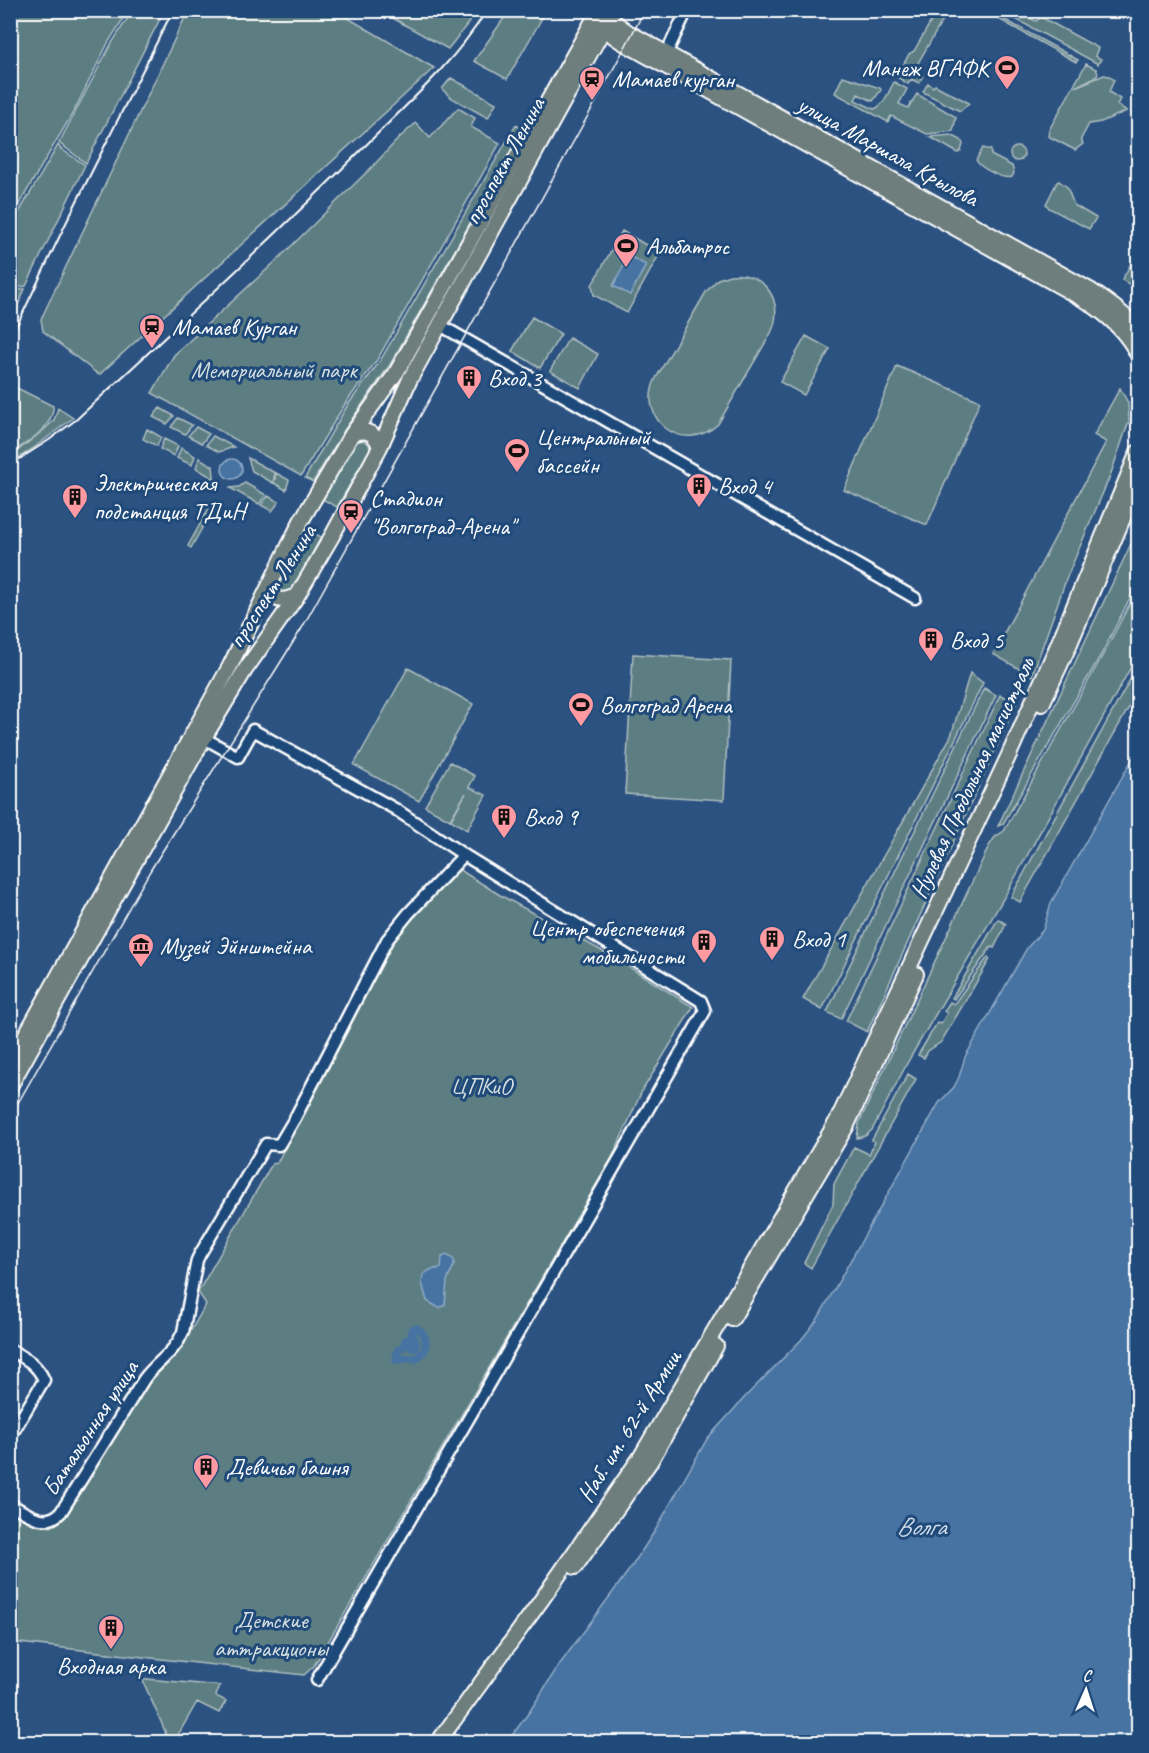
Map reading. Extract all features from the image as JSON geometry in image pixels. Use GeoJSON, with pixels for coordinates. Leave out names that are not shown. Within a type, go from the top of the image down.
{"type":"FeatureCollection","features":[{"type":"Feature","properties":{"kind":"main road","name":"улица Маршала Крылова"},"geometry":{"type":"LineString","coordinates":[[605,16],[612,36],[622,42],[663,58],[939,217],[1100,296],[1131,321],[1138,330]]}},
{"type":"Feature","properties":{"kind":"main road","name":"проспект Ленина"},"geometry":{"type":"LineString","coordinates":[[10,1086],[204,738],[245,670],[297,596],[333,536],[380,447],[410,379],[572,84],[605,16]]}},
{"type":"Feature","properties":{"kind":"main road","name":"проспект Ленина"},"geometry":{"type":"LineString","coordinates":[[10,1063],[230,666],[301,521],[352,434],[396,373],[605,16]]}},
{"type":"Feature","properties":{"kind":"main road","name":"улица Маршала Крылова"},"geometry":{"type":"LineString","coordinates":[[990,241],[1104,312],[1134,344],[1138,355]]}},
{"type":"Feature","properties":{"kind":"main road"},"geometry":{"type":"LineString","coordinates":[[352,434],[371,432],[380,447]]}},
{"type":"Feature","properties":{"kind":"main road","name":"Нулевая Продольная магистраль"},"geometry":{"type":"LineString","coordinates":[[842,1123],[1057,647],[1138,452]]}},
{"type":"Feature","properties":{"kind":"main road","name":"Нулевая Продольная магистраль"},"geometry":{"type":"LineString","coordinates":[[842,1123],[1068,648],[1138,483]]}},
{"type":"Feature","properties":{"kind":"main road"},"geometry":{"type":"LineString","coordinates":[[270,584],[273,595],[281,601],[297,596]]}},
{"type":"Feature","properties":{"kind":"main road","name":"Наб. им. 62-й Армии"},"geometry":{"type":"LineString","coordinates":[[438,1743],[640,1458],[842,1123]]}},
{"type":"Feature","properties":{"kind":"main road","name":"Наб. им. 62-й Армии"},"geometry":{"type":"LineString","coordinates":[[448,1743],[651,1462],[842,1123]]}},
{"type":"Feature","properties":{"kind":"street"},"geometry":{"type":"LineString","coordinates":[[663,58],[687,10]]}},
{"type":"Feature","properties":{"kind":"street"},"geometry":{"type":"LineString","coordinates":[[440,325],[915,598]]}},
{"type":"Feature","properties":{"kind":"street"},"geometry":{"type":"LineString","coordinates":[[204,738],[238,757],[253,730],[395,809],[464,855],[701,1001],[705,1011],[317,1680]]}},
{"type":"Feature","properties":{"kind":"street","name":"Батальонная улица"},"geometry":{"type":"LineString","coordinates":[[10,1504],[44,1520],[57,1516],[144,1379],[179,1342],[200,1254],[266,1144],[279,1145],[387,940],[408,914],[464,855]]}},
{"type":"Feature","properties":{"kind":"street"},"geometry":{"type":"LineString","coordinates":[[10,1350],[32,1361],[44,1380],[10,1437]]}},
{"type":"Feature","properties":{"kind":"green space"},"geometry":{"type":"Polygon","coordinates":[[[11,10],[128,11],[108,43],[74,111],[11,218],[11,10]]]}},
{"type":"Feature","properties":{"kind":"green space"},"geometry":{"type":"Polygon","coordinates":[[[132,11],[164,11],[86,163],[59,143],[110,46],[132,11]]]}},
{"type":"Feature","properties":{"kind":"green space"},"geometry":{"type":"Polygon","coordinates":[[[188,11],[336,11],[434,68],[99,375],[43,331],[41,319],[188,11]]]}},
{"type":"Feature","properties":{"kind":"green space"},"geometry":{"type":"Polygon","coordinates":[[[380,11],[475,11],[448,49],[380,11]]]}},
{"type":"Feature","properties":{"kind":"green space"},"geometry":{"type":"Polygon","coordinates":[[[509,11],[546,11],[507,79],[474,61],[509,11]]]}},
{"type":"Feature","properties":{"kind":"green space"},"geometry":{"type":"Polygon","coordinates":[[[937,11],[948,11],[914,70],[923,76],[919,83],[911,79],[908,84],[897,77],[937,11]]]}},
{"type":"Feature","properties":{"kind":"green space"},"geometry":{"type":"Polygon","coordinates":[[[984,11],[989,11],[1078,60],[1076,62],[984,11]]]}},
{"type":"Feature","properties":{"kind":"green space"},"geometry":{"type":"Polygon","coordinates":[[[1001,11],[1017,11],[1036,21],[1041,17],[1098,48],[1095,56],[1101,59],[1098,64],[1001,11]]]}},
{"type":"Feature","properties":{"kind":"green space"},"geometry":{"type":"Polygon","coordinates":[[[1086,64],[1096,69],[1097,76],[1075,87],[1104,75],[1109,76],[1114,80],[1109,92],[1120,99],[1117,105],[1127,111],[1101,122],[1089,124],[1081,139],[1083,144],[1075,150],[1048,136],[1049,130],[1086,64]]]}},
{"type":"Feature","properties":{"kind":"green space"},"geometry":{"type":"Polygon","coordinates":[[[843,76],[880,88],[881,90],[873,101],[858,94],[855,100],[874,109],[883,102],[894,82],[907,89],[899,104],[908,108],[917,94],[956,117],[953,131],[927,134],[891,116],[888,122],[835,93],[843,76]]]}},
{"type":"Feature","properties":{"kind":"green space"},"geometry":{"type":"Polygon","coordinates":[[[451,78],[496,103],[488,118],[450,97],[442,89],[451,78]]]}},
{"type":"Feature","properties":{"kind":"green space"},"geometry":{"type":"Polygon","coordinates":[[[928,83],[969,103],[960,111],[923,92],[928,83]]]}},
{"type":"Feature","properties":{"kind":"green space","name":"Мемориальный парк"},"geometry":{"type":"Polygon","coordinates":[[[458,108],[475,118],[471,127],[500,143],[377,360],[345,404],[301,476],[152,393],[174,355],[275,262],[400,137],[416,123],[430,138],[458,108]]]}},
{"type":"Feature","properties":{"kind":"green space"},"geometry":{"type":"Polygon","coordinates":[[[516,125],[524,129],[389,366],[345,429],[313,482],[305,478],[347,406],[380,361],[516,125]]]}},
{"type":"Feature","properties":{"kind":"green space"},"geometry":{"type":"Polygon","coordinates":[[[951,135],[961,140],[963,144],[958,153],[930,137],[951,135]]]}},
{"type":"Feature","properties":{"kind":"green space"},"geometry":{"type":"Polygon","coordinates":[[[58,145],[85,165],[26,286],[11,288],[11,226],[58,145]]]}},
{"type":"Feature","properties":{"kind":"green space"},"geometry":{"type":"Polygon","coordinates":[[[1017,147],[1022,149],[1024,154],[1022,159],[1017,161],[1012,159],[1010,154],[1012,149],[1017,147]]]}},
{"type":"Feature","properties":{"kind":"green space"},"geometry":{"type":"Polygon","coordinates":[[[983,148],[991,150],[991,155],[1012,166],[1014,173],[1012,177],[998,175],[978,163],[976,160],[983,148]]]}},
{"type":"Feature","properties":{"kind":"green space"},"geometry":{"type":"Polygon","coordinates":[[[1059,181],[1067,187],[1074,205],[1096,218],[1089,229],[1049,208],[1046,204],[1059,181]]]}},
{"type":"Feature","properties":{"kind":"green space","name":"Альбатрос"},"geometry":{"type":"Polygon","coordinates":[[[622,231],[660,253],[627,313],[594,295],[592,285],[622,231]]]}},
{"type":"Feature","properties":{"kind":"green space"},"geometry":{"type":"Polygon","coordinates":[[[1138,251],[1138,279],[1134,287],[1122,280],[1138,251]]]}},
{"type":"Feature","properties":{"kind":"green space"},"geometry":{"type":"Polygon","coordinates":[[[730,275],[753,278],[769,290],[776,310],[775,321],[771,333],[718,424],[705,433],[691,436],[678,435],[666,429],[657,419],[652,407],[651,393],[656,378],[706,292],[718,279],[730,275]]]}},
{"type":"Feature","properties":{"kind":"green space"},"geometry":{"type":"Polygon","coordinates":[[[25,289],[11,321],[11,291],[25,289]]]}},
{"type":"Feature","properties":{"kind":"green space"},"geometry":{"type":"Polygon","coordinates":[[[532,317],[561,334],[540,368],[512,351],[532,317]]]}},
{"type":"Feature","properties":{"kind":"green space"},"geometry":{"type":"Polygon","coordinates":[[[806,336],[830,349],[804,395],[780,382],[806,336]]]}},
{"type":"Feature","properties":{"kind":"green space"},"geometry":{"type":"Polygon","coordinates":[[[569,338],[598,354],[580,388],[550,371],[569,338]]]}},
{"type":"Feature","properties":{"kind":"green space"},"geometry":{"type":"Polygon","coordinates":[[[897,366],[980,401],[927,525],[844,490],[897,366]]]}},
{"type":"Feature","properties":{"kind":"green space"},"geometry":{"type":"Polygon","coordinates":[[[11,385],[53,406],[45,427],[11,453],[11,385]]]}},
{"type":"Feature","properties":{"kind":"green space"},"geometry":{"type":"Polygon","coordinates":[[[1120,388],[1128,403],[1129,421],[1110,476],[1067,577],[1032,676],[993,654],[1106,442],[1094,435],[1120,388]]]}},
{"type":"Feature","properties":{"kind":"green space"},"geometry":{"type":"Polygon","coordinates":[[[58,408],[73,418],[11,463],[11,456],[54,420],[58,408]]]}},
{"type":"Feature","properties":{"kind":"green space"},"geometry":{"type":"Polygon","coordinates":[[[160,408],[174,416],[167,424],[153,417],[160,408]]]}},
{"type":"Feature","properties":{"kind":"green space"},"geometry":{"type":"Polygon","coordinates":[[[178,418],[192,425],[185,434],[171,427],[178,418]]]}},
{"type":"Feature","properties":{"kind":"green space"},"geometry":{"type":"Polygon","coordinates":[[[196,427],[209,434],[202,443],[188,436],[196,427]]]}},
{"type":"Feature","properties":{"kind":"green space"},"geometry":{"type":"Polygon","coordinates":[[[147,429],[161,437],[157,446],[143,439],[147,429]]]}},
{"type":"Feature","properties":{"kind":"green space"},"geometry":{"type":"Polygon","coordinates":[[[213,436],[234,447],[219,452],[206,445],[213,436]]]}},
{"type":"Feature","properties":{"kind":"green space"},"geometry":{"type":"Polygon","coordinates":[[[164,439],[178,446],[174,456],[160,449],[164,439]]]}},
{"type":"Feature","properties":{"kind":"green space"},"geometry":{"type":"Polygon","coordinates":[[[363,440],[369,444],[370,450],[337,507],[322,499],[353,443],[363,440]]]}},
{"type":"Feature","properties":{"kind":"green space"},"geometry":{"type":"Polygon","coordinates":[[[181,448],[195,456],[192,465],[177,458],[181,448]]]}},
{"type":"Feature","properties":{"kind":"green space"},"geometry":{"type":"Polygon","coordinates":[[[199,458],[213,466],[216,480],[196,468],[199,458]]]}},
{"type":"Feature","properties":{"kind":"green space"},"geometry":{"type":"Polygon","coordinates":[[[248,458],[275,473],[273,483],[252,471],[248,458]]]}},
{"type":"Feature","properties":{"kind":"green space"},"geometry":{"type":"Polygon","coordinates":[[[276,473],[289,480],[286,490],[274,483],[276,473]]]}},
{"type":"Feature","properties":{"kind":"green space"},"geometry":{"type":"Polygon","coordinates":[[[245,483],[266,495],[259,504],[230,488],[239,487],[245,483]]]}},
{"type":"Feature","properties":{"kind":"green space"},"geometry":{"type":"Polygon","coordinates":[[[268,496],[279,502],[272,511],[261,505],[268,496]]]}},
{"type":"Feature","properties":{"kind":"green space"},"geometry":{"type":"Polygon","coordinates":[[[210,506],[213,508],[191,548],[188,546],[210,506]]]}},
{"type":"Feature","properties":{"kind":"green space"},"geometry":{"type":"Polygon","coordinates":[[[305,528],[321,537],[291,594],[285,595],[279,592],[276,583],[305,528]]]}},
{"type":"Feature","properties":{"kind":"green space"},"geometry":{"type":"Polygon","coordinates":[[[1138,529],[1138,582],[1102,653],[1003,824],[998,826],[1138,529]]]}},
{"type":"Feature","properties":{"kind":"green space"},"geometry":{"type":"Polygon","coordinates":[[[1138,588],[1138,654],[1006,894],[910,1058],[872,1130],[865,1136],[857,1138],[859,1123],[989,846],[995,837],[1004,831],[1138,588]]]}},
{"type":"Feature","properties":{"kind":"green space"},"geometry":{"type":"Polygon","coordinates":[[[633,654],[731,660],[724,800],[625,794],[633,654]]]}},
{"type":"Feature","properties":{"kind":"green space"},"geometry":{"type":"Polygon","coordinates":[[[1138,665],[1138,691],[1020,902],[1011,897],[1138,665]]]}},
{"type":"Feature","properties":{"kind":"green space"},"geometry":{"type":"Polygon","coordinates":[[[408,668],[473,704],[419,801],[354,765],[408,668]]]}},
{"type":"Feature","properties":{"kind":"green space"},"geometry":{"type":"Polygon","coordinates":[[[970,673],[983,683],[822,1010],[803,999],[951,736],[970,673]]]}},
{"type":"Feature","properties":{"kind":"green space"},"geometry":{"type":"Polygon","coordinates":[[[984,688],[996,695],[841,1019],[827,1012],[984,688]]]}},
{"type":"Feature","properties":{"kind":"green space"},"geometry":{"type":"Polygon","coordinates":[[[1000,695],[1017,702],[867,1032],[846,1021],[1000,695]]]}},
{"type":"Feature","properties":{"kind":"green space"},"geometry":{"type":"Polygon","coordinates":[[[450,762],[475,776],[469,787],[486,795],[467,830],[451,820],[466,793],[450,820],[425,806],[450,762]]]}},
{"type":"Feature","properties":{"kind":"green space","name":"ЦПКиО"},"geometry":{"type":"Polygon","coordinates":[[[455,867],[500,895],[613,957],[693,1007],[642,1091],[612,1158],[314,1666],[304,1675],[11,1642],[10,1506],[51,1527],[64,1517],[154,1374],[185,1341],[206,1304],[198,1292],[272,1164],[277,1163],[386,944],[455,867]]]}},
{"type":"Feature","properties":{"kind":"green space"},"geometry":{"type":"Polygon","coordinates":[[[998,919],[1006,924],[994,948],[991,947],[954,999],[952,998],[998,919]]]}},
{"type":"Feature","properties":{"kind":"green space"},"geometry":{"type":"Polygon","coordinates":[[[988,957],[990,959],[941,1042],[928,1051],[924,1058],[918,1055],[937,1023],[941,1024],[947,1013],[944,1011],[950,1002],[954,1004],[988,957]]]}},
{"type":"Feature","properties":{"kind":"green space"},"geometry":{"type":"Polygon","coordinates":[[[908,1074],[916,1079],[811,1268],[804,1263],[833,1204],[834,1184],[854,1147],[869,1154],[875,1142],[872,1140],[908,1074]]]}},
{"type":"Feature","properties":{"kind":"green space"},"geometry":{"type":"Polygon","coordinates":[[[147,1679],[220,1686],[216,1696],[226,1701],[219,1713],[197,1702],[174,1742],[167,1742],[165,1731],[143,1681],[147,1679]]]}},
{"type":"Feature","properties":{"kind":"water","name":"Альбатрос"},"geometry":{"type":"Polygon","coordinates":[[[629,256],[646,265],[630,295],[613,286],[629,256]]]}},
{"type":"Feature","properties":{"kind":"water"},"geometry":{"type":"Polygon","coordinates":[[[228,459],[236,459],[242,465],[242,473],[236,479],[228,479],[222,473],[222,465],[228,459]]]}},
{"type":"Feature","properties":{"kind":"water","name":"Волга"},"geometry":{"type":"Polygon","coordinates":[[[1138,749],[1138,1742],[507,1742],[557,1668],[632,1566],[656,1529],[707,1439],[801,1340],[817,1320],[939,1103],[954,1087],[965,1057],[1027,948],[1043,930],[1051,903],[1138,749]]]}},
{"type":"Feature","properties":{"kind":"water"},"geometry":{"type":"Polygon","coordinates":[[[447,1255],[454,1260],[454,1265],[447,1281],[445,1305],[439,1308],[427,1301],[422,1283],[423,1275],[430,1270],[441,1268],[442,1257],[447,1255]]]}},
{"type":"Feature","properties":{"kind":"waterway"},"geometry":{"type":"LineString","coordinates":[[416,1328],[425,1338],[425,1350],[416,1359],[396,1360],[398,1350],[403,1347],[406,1340],[412,1348],[415,1348],[416,1342],[411,1332],[416,1328]]}},
{"type":"Feature","properties":{"kind":"tram line"},"geometry":{"type":"LineString","coordinates":[[10,1117],[150,871],[302,628],[595,103],[639,21],[642,10]]}},
{"type":"Feature","properties":{"kind":"railway"},"geometry":{"type":"LineString","coordinates":[[10,340],[173,10]]}},
{"type":"Feature","properties":{"kind":"railway"},"geometry":{"type":"LineString","coordinates":[[10,465],[77,419],[257,251],[429,83],[460,48],[487,10]]}},
{"type":"Feature","properties":{"kind":"place","name":"Манеж ВГАФК"},"geometry":{"type":"Point","coordinates":[1007,91]}},
{"type":"Feature","properties":{"kind":"place","name":"Мамаев курган"},"geometry":{"type":"Point","coordinates":[592,102]}},
{"type":"Feature","properties":{"kind":"place","name":"Альбатрос"},"geometry":{"type":"Point","coordinates":[626,269]}},
{"type":"Feature","properties":{"kind":"place","name":"Мамаев Курган"},"geometry":{"type":"Point","coordinates":[152,350]}},
{"type":"Feature","properties":{"kind":"place","name":"Вход 3"},"geometry":{"type":"Point","coordinates":[469,401]}},
{"type":"Feature","properties":{"kind":"place","name":"Центральный бассейн"},"geometry":{"type":"Point","coordinates":[517,474]}},
{"type":"Feature","properties":{"kind":"place","name":"Вход 4"},"geometry":{"type":"Point","coordinates":[699,509]}},
{"type":"Feature","properties":{"kind":"place","name":"Электрическая подстанция ТДиН"},"geometry":{"type":"Point","coordinates":[75,520]}},
{"type":"Feature","properties":{"kind":"place","name":"Стадион \"Волгоград-Арена\""},"geometry":{"type":"Point","coordinates":[351,535]}},
{"type":"Feature","properties":{"kind":"place","name":"Вход 5"},"geometry":{"type":"Point","coordinates":[931,663]}},
{"type":"Feature","properties":{"kind":"place","name":"Волгоград Арена"},"geometry":{"type":"Point","coordinates":[581,728]}},
{"type":"Feature","properties":{"kind":"place","name":"Вход 9"},"geometry":{"type":"Point","coordinates":[504,840]}},
{"type":"Feature","properties":{"kind":"place","name":"Вход 1"},"geometry":{"type":"Point","coordinates":[772,962]}},
{"type":"Feature","properties":{"kind":"place","name":"Центр обеспечения мобильности"},"geometry":{"type":"Point","coordinates":[704,965]}},
{"type":"Feature","properties":{"kind":"place","name":"Музей Эйнштейна"},"geometry":{"type":"Point","coordinates":[141,969]}},
{"type":"Feature","properties":{"kind":"place","name":"Девичья башня"},"geometry":{"type":"Point","coordinates":[206,1490]}},
{"type":"Feature","properties":{"kind":"place","name":"Входная арка"},"geometry":{"type":"Point","coordinates":[111,1651]}},
{"type":"Feature","properties":{"kind":"park label","name":"Детские аттракционы"},"geometry":{"type":"Point","coordinates":[271,1634]}}]}
